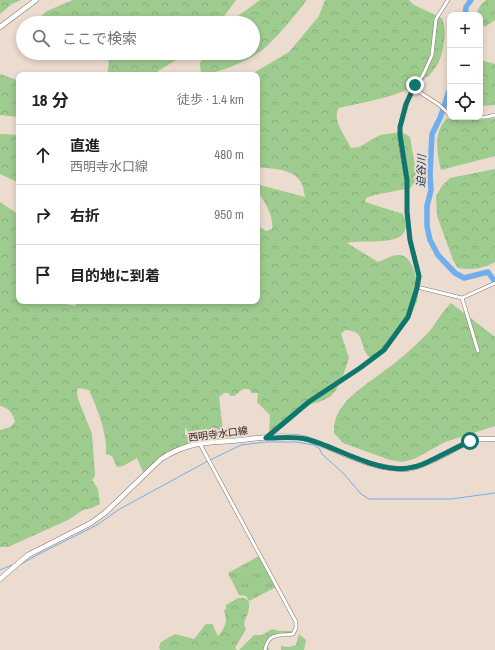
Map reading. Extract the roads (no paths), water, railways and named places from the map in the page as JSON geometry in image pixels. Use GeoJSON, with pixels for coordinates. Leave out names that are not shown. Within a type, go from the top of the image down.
{"type":"FeatureCollection","features":[{"type":"Feature","properties":{"kind":"main road"},"geometry":{"type":"LineString","coordinates":[[0,27],[36,0]]}},
{"type":"Feature","properties":{"kind":"main road","name":"西明寺水口線"},"geometry":{"type":"LineString","coordinates":[[0,579],[28,555],[91,523],[106,512],[161,458],[180,449],[200,444],[295,437],[305,439],[374,464],[407,469],[424,464],[470,441],[477,439],[495,439]]}},
{"type":"Feature","properties":{"kind":"street"},"geometry":{"type":"LineString","coordinates":[[266,438],[310,401],[360,368],[384,350],[408,317],[419,276],[410,240],[407,212],[407,180],[400,127],[406,104],[413,88],[424,73],[431,59],[434,48],[436,18],[448,0]]}},
{"type":"Feature","properties":{"kind":"street"},"geometry":{"type":"LineString","coordinates":[[413,88],[438,104],[447,112]]}},
{"type":"Feature","properties":{"kind":"street"},"geometry":{"type":"LineString","coordinates":[[483,117],[495,114]]}},
{"type":"Feature","properties":{"kind":"street"},"geometry":{"type":"LineString","coordinates":[[417,288],[462,298],[495,283]]}},
{"type":"Feature","properties":{"kind":"street"},"geometry":{"type":"LineString","coordinates":[[462,298],[478,351]]}},
{"type":"Feature","properties":{"kind":"street"},"geometry":{"type":"LineString","coordinates":[[200,444],[296,622],[296,628],[293,634],[271,637],[268,640],[265,650]]}},
{"type":"Feature","properties":{"kind":"waterway","name":"迫谷川"},"geometry":{"type":"LineString","coordinates":[[465,12],[466,7],[471,0]]}},
{"type":"Feature","properties":{"kind":"waterway","name":"迫谷川"},"geometry":{"type":"LineString","coordinates":[[447,97],[440,118],[432,134],[430,174],[431,190],[427,206],[427,226],[430,240],[438,255],[455,273],[464,278],[488,272],[495,282]]}},
{"type":"Feature","properties":{"kind":"waterway"},"geometry":{"type":"LineString","coordinates":[[16,567],[97,525],[118,510],[206,462],[241,445],[266,442],[296,442],[314,445],[319,448],[322,454],[344,474],[361,494],[369,499],[451,499],[495,493]]}},
{"type":"Feature","properties":{"kind":"waterway"},"geometry":{"type":"LineString","coordinates":[[0,570],[12,565],[14,566]]}}]}
